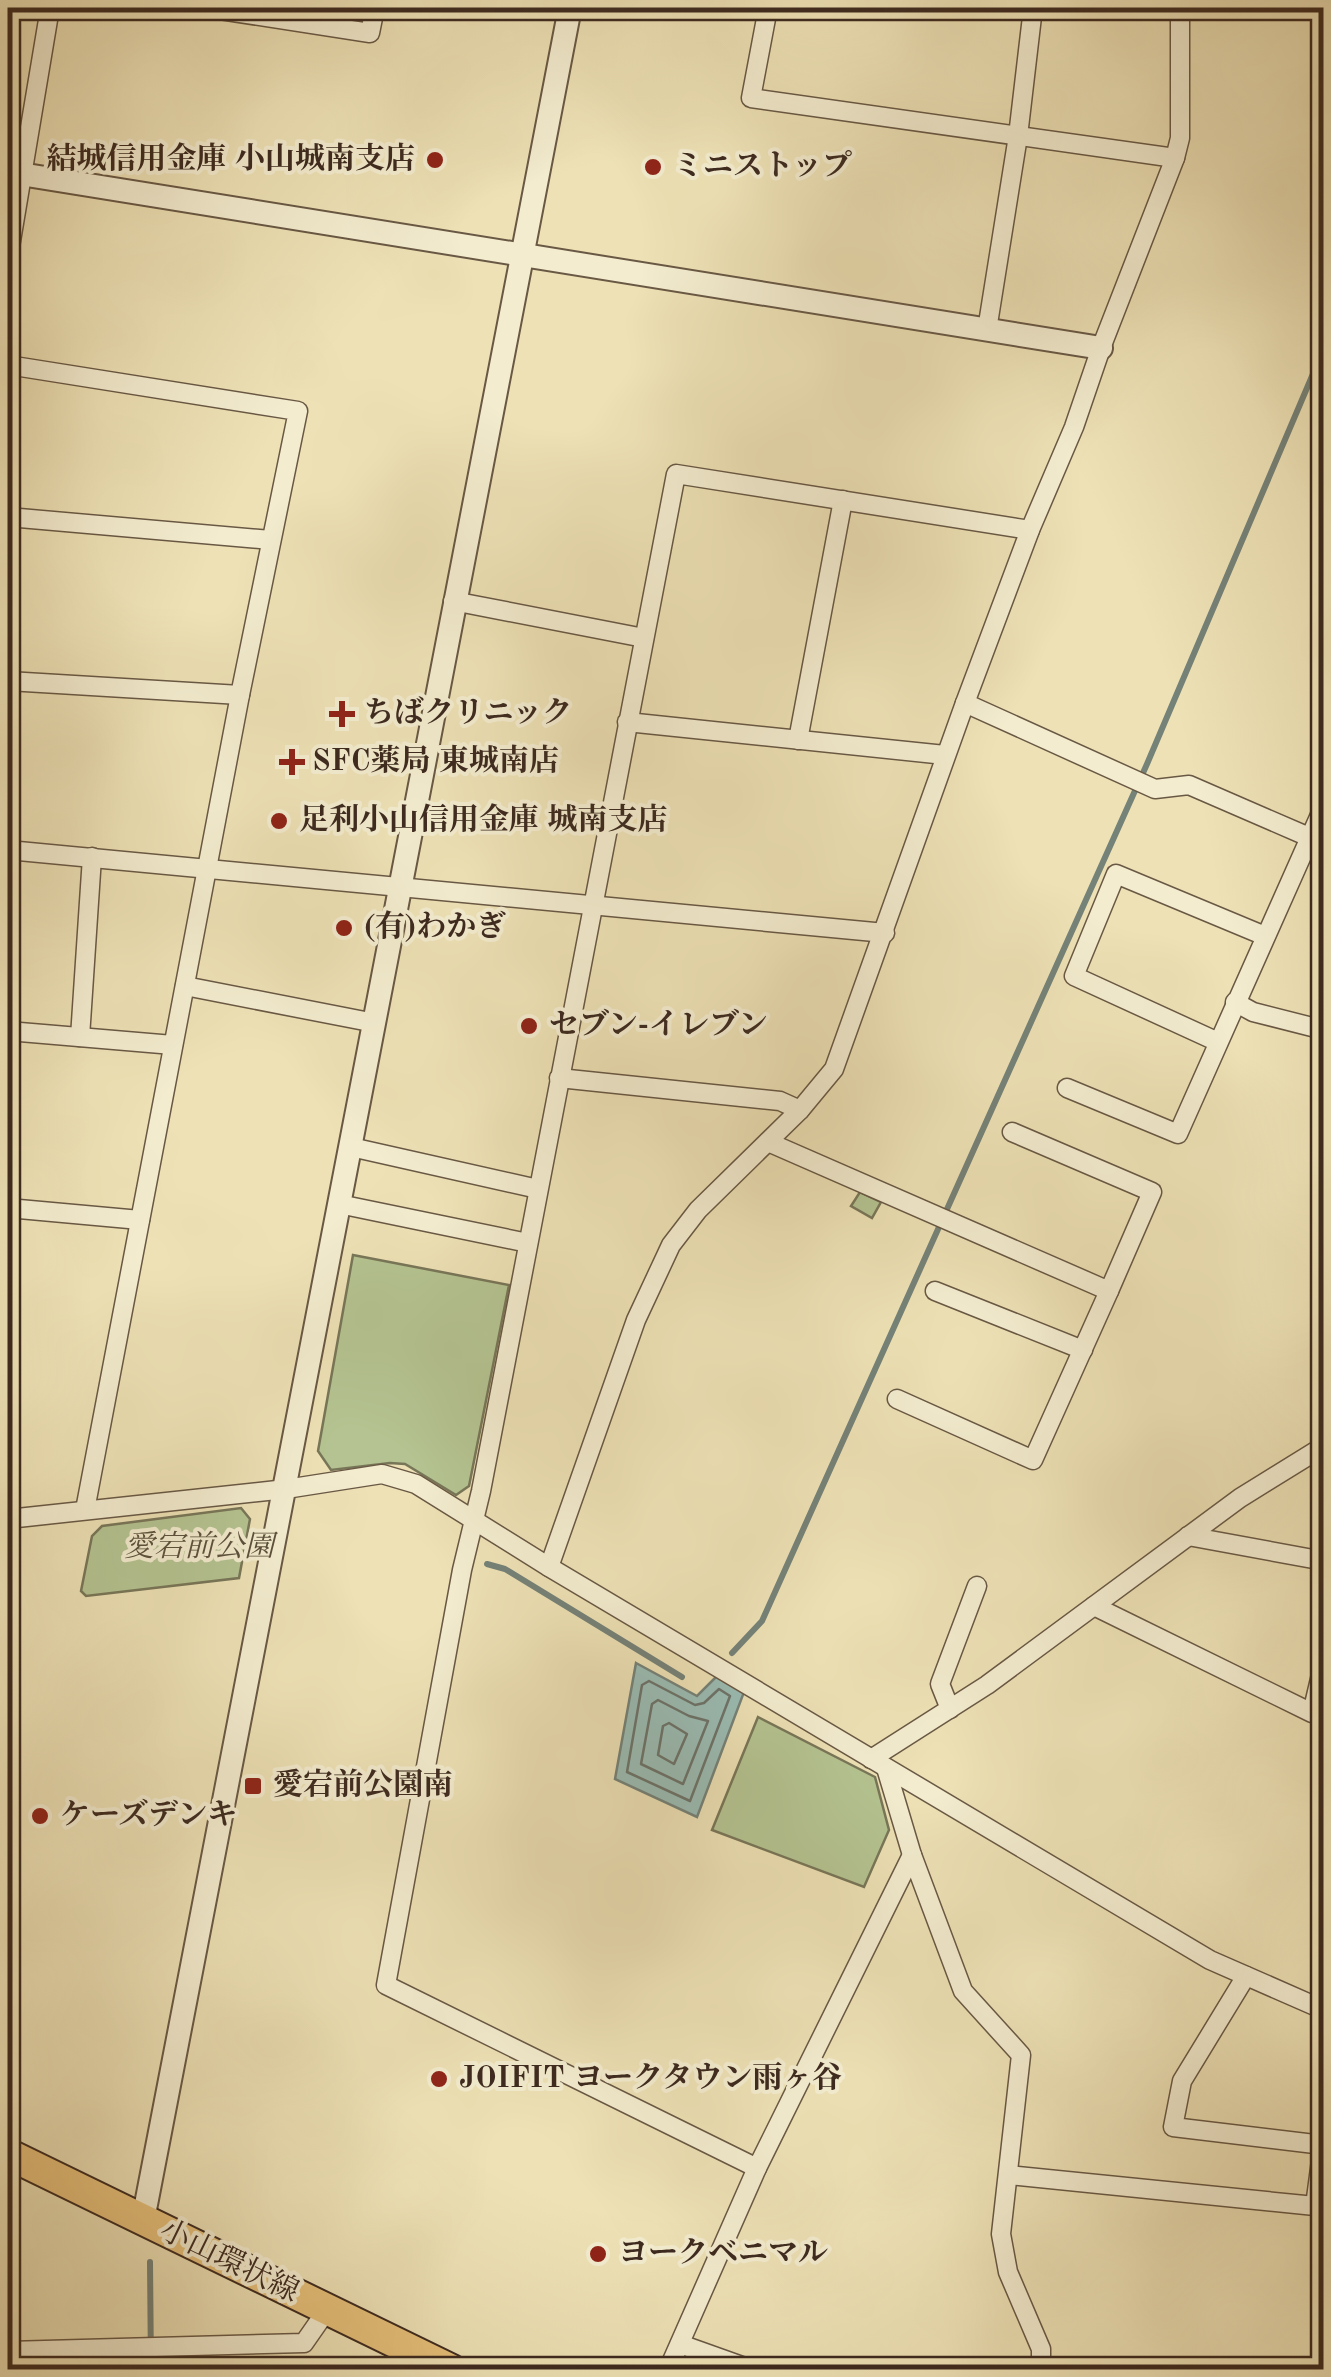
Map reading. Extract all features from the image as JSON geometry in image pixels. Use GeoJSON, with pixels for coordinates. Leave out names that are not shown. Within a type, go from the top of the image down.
{"type":"FeatureCollection","features":[{"type":"Feature","properties":{"kind":"main road","name":"小山環状線"},"geometry":{"type":"LineString","coordinates":[[8,2154],[452,2370]]}},
{"type":"Feature","properties":{"kind":"street"},"geometry":{"type":"LineString","coordinates":[[8,260],[14,173],[50,8]]}},
{"type":"Feature","properties":{"kind":"street"},"geometry":{"type":"LineString","coordinates":[[206,8],[370,33],[374,8]]}},
{"type":"Feature","properties":{"kind":"street"},"geometry":{"type":"LineString","coordinates":[[143,2220],[570,8]]}},
{"type":"Feature","properties":{"kind":"street"},"geometry":{"type":"LineString","coordinates":[[768,8],[751,98],[1175,158]]}},
{"type":"Feature","properties":{"kind":"street"},"geometry":{"type":"LineString","coordinates":[[988,330],[1033,8]]}},
{"type":"Feature","properties":{"kind":"street"},"geometry":{"type":"LineString","coordinates":[[548,1566],[636,1320],[671,1245],[698,1210],[800,1110],[834,1069],[965,703],[1175,158],[1180,138],[1180,8]]}},
{"type":"Feature","properties":{"kind":"street"},"geometry":{"type":"LineString","coordinates":[[14,173],[1101,348]]}},
{"type":"Feature","properties":{"kind":"street"},"geometry":{"type":"LineString","coordinates":[[8,366],[298,411],[84,1510]]}},
{"type":"Feature","properties":{"kind":"street"},"geometry":{"type":"LineString","coordinates":[[757,2168],[386,1985],[676,474],[1030,530]]}},
{"type":"Feature","properties":{"kind":"street"},"geometry":{"type":"LineString","coordinates":[[798,740],[843,500]]}},
{"type":"Feature","properties":{"kind":"street"},"geometry":{"type":"LineString","coordinates":[[8,518],[271,540]]}},
{"type":"Feature","properties":{"kind":"street"},"geometry":{"type":"LineString","coordinates":[[454,601],[644,638]]}},
{"type":"Feature","properties":{"kind":"street"},"geometry":{"type":"LineString","coordinates":[[8,681],[240,695]]}},
{"type":"Feature","properties":{"kind":"street"},"geometry":{"type":"LineString","coordinates":[[965,703],[1155,788],[1189,785],[1309,837]]}},
{"type":"Feature","properties":{"kind":"street"},"geometry":{"type":"LineString","coordinates":[[627,722],[946,755]]}},
{"type":"Feature","properties":{"kind":"street"},"geometry":{"type":"LineString","coordinates":[[1067,1088],[1178,1134],[1324,806]]}},
{"type":"Feature","properties":{"kind":"street"},"geometry":{"type":"LineString","coordinates":[[8,850],[885,934]]}},
{"type":"Feature","properties":{"kind":"street"},"geometry":{"type":"LineString","coordinates":[[80,1037],[92,858]]}},
{"type":"Feature","properties":{"kind":"street"},"geometry":{"type":"LineString","coordinates":[[1218,1042],[1074,976],[1116,874],[1265,936]]}},
{"type":"Feature","properties":{"kind":"street"},"geometry":{"type":"LineString","coordinates":[[185,986],[375,1024]]}},
{"type":"Feature","properties":{"kind":"street"},"geometry":{"type":"LineString","coordinates":[[1235,1002],[1253,1012],[1324,1030]]}},
{"type":"Feature","properties":{"kind":"street"},"geometry":{"type":"LineString","coordinates":[[8,1031],[173,1045]]}},
{"type":"Feature","properties":{"kind":"street"},"geometry":{"type":"LineString","coordinates":[[558,1078],[780,1101],[800,1110]]}},
{"type":"Feature","properties":{"kind":"street"},"geometry":{"type":"LineString","coordinates":[[897,1399],[1033,1460],[1109,1292],[1152,1192],[1012,1132]]}},
{"type":"Feature","properties":{"kind":"street"},"geometry":{"type":"LineString","coordinates":[[768,1142],[1109,1292]]}},
{"type":"Feature","properties":{"kind":"street"},"geometry":{"type":"LineString","coordinates":[[351,1147],[538,1190]]}},
{"type":"Feature","properties":{"kind":"street"},"geometry":{"type":"LineString","coordinates":[[339,1204],[528,1244]]}},
{"type":"Feature","properties":{"kind":"street"},"geometry":{"type":"LineString","coordinates":[[8,1208],[140,1220]]}},
{"type":"Feature","properties":{"kind":"street"},"geometry":{"type":"LineString","coordinates":[[936,1291],[1083,1350]]}},
{"type":"Feature","properties":{"kind":"street"},"geometry":{"type":"LineString","coordinates":[[879,1763],[1240,1498],[1324,1446]]}},
{"type":"Feature","properties":{"kind":"street"},"geometry":{"type":"LineString","coordinates":[[8,1519],[382,1474],[416,1484],[1210,1960],[1324,2010]]}},
{"type":"Feature","properties":{"kind":"street"},"geometry":{"type":"LineString","coordinates":[[1188,1536],[1324,1561]]}},
{"type":"Feature","properties":{"kind":"street"},"geometry":{"type":"LineString","coordinates":[[950,1709],[940,1684],[976,1586]]}},
{"type":"Feature","properties":{"kind":"street"},"geometry":{"type":"LineString","coordinates":[[1094,1606],[1312,1713],[1324,1662]]}},
{"type":"Feature","properties":{"kind":"street"},"geometry":{"type":"LineString","coordinates":[[879,1763],[964,1991],[1021,2055],[1002,2234],[1008,2272],[1042,2349],[1042,2370]]}},
{"type":"Feature","properties":{"kind":"street"},"geometry":{"type":"LineString","coordinates":[[668,2370],[757,2168],[912,1855]]}},
{"type":"Feature","properties":{"kind":"street"},"geometry":{"type":"LineString","coordinates":[[1009,2175],[1315,2206],[1323,2145],[1173,2127],[1182,2081],[1246,1976]]}},
{"type":"Feature","properties":{"kind":"street"},"geometry":{"type":"LineString","coordinates":[[8,2351],[304,2344],[327,2310]]}},
{"type":"Feature","properties":{"kind":"street"},"geometry":{"type":"LineString","coordinates":[[680,2344],[753,2370]]}},
{"type":"Feature","properties":{"kind":"green space"},"geometry":{"type":"Polygon","coordinates":[[[860,1192],[881,1202],[872,1218],[851,1206],[860,1192]]]}},
{"type":"Feature","properties":{"kind":"green space"},"geometry":{"type":"Polygon","coordinates":[[[353,1255],[509,1285],[469,1486],[456,1495],[405,1464],[331,1470],[318,1451],[353,1255]]]}},
{"type":"Feature","properties":{"kind":"green space","name":"愛宕前公園"},"geometry":{"type":"Polygon","coordinates":[[[241,1508],[250,1519],[239,1578],[86,1596],[81,1591],[92,1536],[102,1526],[241,1508]]]}},
{"type":"Feature","properties":{"kind":"green space"},"geometry":{"type":"Polygon","coordinates":[[[758,1717],[875,1777],[889,1830],[864,1887],[712,1830],[758,1717]]]}},
{"type":"Feature","properties":{"kind":"water"},"geometry":{"type":"Polygon","coordinates":[[[636,1663],[697,1696],[719,1674],[744,1692],[697,1817],[615,1779],[636,1663]]]}},
{"type":"Feature","properties":{"kind":"waterway"},"geometry":{"type":"LineString","coordinates":[[732,1653],[762,1621],[1147,764],[1324,348]]}},
{"type":"Feature","properties":{"kind":"waterway"},"geometry":{"type":"LineString","coordinates":[[487,1564],[505,1569],[682,1677]]}},
{"type":"Feature","properties":{"kind":"waterway"},"geometry":{"type":"LineString","coordinates":[[150,2262],[151,2370]]}},
{"type":"Feature","properties":{"kind":"place","name":"結城信用金庫 小山城南支店"},"geometry":{"type":"Point","coordinates":[435,160]}},
{"type":"Feature","properties":{"kind":"place","name":"ミニストップ"},"geometry":{"type":"Point","coordinates":[653,167]}},
{"type":"Feature","properties":{"kind":"place","name":"ちばクリニック"},"geometry":{"type":"Point","coordinates":[342,714]}},
{"type":"Feature","properties":{"kind":"place","name":"SFC薬局 東城南店"},"geometry":{"type":"Point","coordinates":[292,762]}},
{"type":"Feature","properties":{"kind":"place","name":"足利小山信用金庫 城南支店"},"geometry":{"type":"Point","coordinates":[279,821]}},
{"type":"Feature","properties":{"kind":"place","name":"(有)わかぎ"},"geometry":{"type":"Point","coordinates":[344,928]}},
{"type":"Feature","properties":{"kind":"place","name":"セブン-イレブン"},"geometry":{"type":"Point","coordinates":[529,1026]}},
{"type":"Feature","properties":{"kind":"place","name":"愛宕前公園南"},"geometry":{"type":"Point","coordinates":[253,1786]}},
{"type":"Feature","properties":{"kind":"place","name":"ケーズデンキ"},"geometry":{"type":"Point","coordinates":[40,1816]}},
{"type":"Feature","properties":{"kind":"place","name":"JOIFIT ヨークタウン雨ヶ谷"},"geometry":{"type":"Point","coordinates":[439,2079]}},
{"type":"Feature","properties":{"kind":"place","name":"ヨークベニマル"},"geometry":{"type":"Point","coordinates":[598,2254]}}]}
